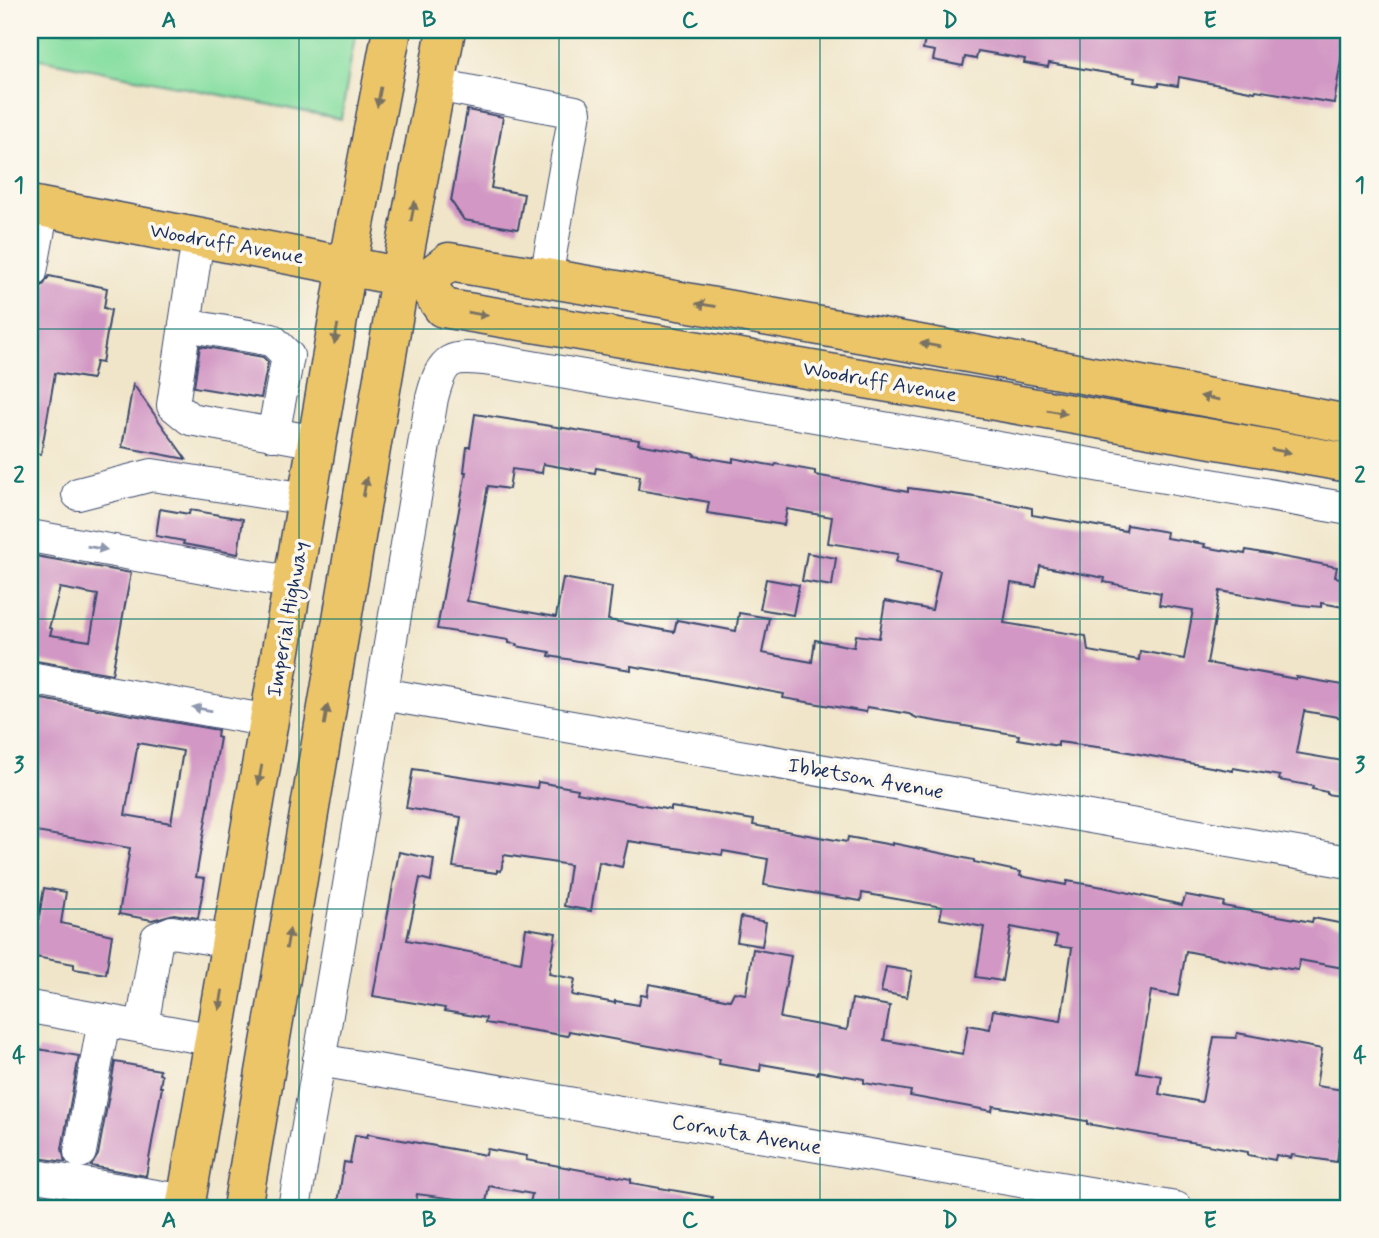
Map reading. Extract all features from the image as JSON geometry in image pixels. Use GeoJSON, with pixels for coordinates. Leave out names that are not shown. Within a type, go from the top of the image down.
{"type":"FeatureCollection","features":[{"type":"Feature","properties":{"kind":"main road","name":"Imperial Highway"},"geometry":{"type":"LineString","coordinates":[[197,1206],[215,1040],[231,942],[347,267],[392,30]]}},
{"type":"Feature","properties":{"kind":"main road"},"geometry":{"type":"LineString","coordinates":[[242,1208],[412,279],[446,30]]}},
{"type":"Feature","properties":{"kind":"main road","name":"Woodruff Avenue"},"geometry":{"type":"LineString","coordinates":[[36,206],[412,279],[443,308],[1349,463]]}},
{"type":"Feature","properties":{"kind":"main road","name":"Woodruff Avenue"},"geometry":{"type":"LineString","coordinates":[[412,279],[449,262],[997,357],[1349,424]]}},
{"type":"Feature","properties":{"kind":"street"},"geometry":{"type":"LineString","coordinates":[[437,85],[575,112],[546,278]]}},
{"type":"Feature","properties":{"kind":"street"},"geometry":{"type":"LineString","coordinates":[[31,272],[36,206]]}},
{"type":"Feature","properties":{"kind":"street"},"geometry":{"type":"LineString","coordinates":[[198,238],[173,405],[190,419],[317,442]]}},
{"type":"Feature","properties":{"kind":"street"},"geometry":{"type":"LineString","coordinates":[[185,325],[272,340],[288,356],[273,435]]}},
{"type":"Feature","properties":{"kind":"street"},"geometry":{"type":"LineString","coordinates":[[990,400],[997,357]]}},
{"type":"Feature","properties":{"kind":"street"},"geometry":{"type":"LineString","coordinates":[[294,1208],[432,398],[438,376],[448,362],[467,358],[492,360],[1349,509]]}},
{"type":"Feature","properties":{"kind":"street"},"geometry":{"type":"LineString","coordinates":[[78,494],[152,475],[307,499]]}},
{"type":"Feature","properties":{"kind":"street"},"geometry":{"type":"LineString","coordinates":[[30,536],[294,583]]}},
{"type":"Feature","properties":{"kind":"street"},"geometry":{"type":"LineString","coordinates":[[30,678],[270,721]]}},
{"type":"Feature","properties":{"kind":"street","name":"Ibbetson Avenue"},"geometry":{"type":"LineString","coordinates":[[382,694],[1349,862]]}},
{"type":"Feature","properties":{"kind":"street"},"geometry":{"type":"LineString","coordinates":[[142,1027],[157,938],[172,932],[231,942]]}},
{"type":"Feature","properties":{"kind":"street"},"geometry":{"type":"LineString","coordinates":[[30,1007],[215,1040]]}},
{"type":"Feature","properties":{"kind":"street"},"geometry":{"type":"LineString","coordinates":[[79,1152],[104,1020]]}},
{"type":"Feature","properties":{"kind":"street","name":"Cornuta Avenue"},"geometry":{"type":"LineString","coordinates":[[319,1060],[1019,1195],[1175,1208]]}},
{"type":"Feature","properties":{"kind":"street"},"geometry":{"type":"LineString","coordinates":[[30,1175],[197,1206]]}},
{"type":"Feature","properties":{"kind":"green space"},"geometry":{"type":"Polygon","coordinates":[[[30,30],[356,30],[341,119],[30,57],[30,30]]]}},
{"type":"Feature","properties":{"kind":"building"},"geometry":{"type":"Polygon","coordinates":[[[927,30],[1346,30],[1334,103],[1256,90],[1255,92],[1179,77],[1178,86],[1159,83],[1159,86],[1134,82],[1135,78],[1049,63],[1048,67],[1024,63],[1025,59],[978,51],[976,59],[965,57],[963,66],[933,60],[935,51],[923,49],[927,30]]]}},
{"type":"Feature","properties":{"kind":"building"},"geometry":{"type":"Polygon","coordinates":[[[467,110],[503,117],[491,188],[524,194],[518,229],[464,220],[451,201],[467,110]]]}},
{"type":"Feature","properties":{"kind":"building"},"geometry":{"type":"Polygon","coordinates":[[[49,276],[107,288],[104,308],[111,310],[102,363],[96,362],[92,379],[55,373],[41,454],[30,453],[30,382],[39,329],[30,327],[30,290],[38,289],[49,276]]]}},
{"type":"Feature","properties":{"kind":"building"},"geometry":{"type":"Polygon","coordinates":[[[200,346],[263,357],[268,362],[261,398],[194,387],[200,346]]]}},
{"type":"Feature","properties":{"kind":"building"},"geometry":{"type":"Polygon","coordinates":[[[133,384],[152,411],[186,459],[122,447],[133,384]]]}},
{"type":"Feature","properties":{"kind":"building"},"geometry":{"type":"Polygon","coordinates":[[[475,414],[639,440],[638,444],[695,454],[694,456],[733,462],[733,458],[815,471],[815,475],[908,492],[908,488],[975,497],[1032,508],[1032,515],[1126,531],[1127,525],[1167,532],[1166,538],[1205,544],[1204,547],[1245,554],[1246,550],[1337,567],[1335,577],[1349,580],[1349,608],[1321,603],[1321,607],[1301,605],[1220,591],[1207,663],[1349,686],[1349,719],[1304,711],[1296,753],[1349,762],[1349,798],[1312,789],[1313,786],[1279,780],[1280,776],[1233,768],[1233,771],[1112,749],[1058,742],[1058,746],[1018,739],[1019,735],[917,718],[909,714],[867,707],[866,712],[783,698],[784,694],[655,670],[631,666],[631,670],[549,656],[550,652],[516,646],[517,644],[509,643],[509,640],[437,629],[466,472],[467,447],[470,447],[475,414]],[[543,464],[542,473],[512,469],[509,489],[488,486],[467,601],[556,617],[563,578],[612,587],[608,620],[674,632],[677,620],[736,631],[739,613],[769,618],[762,653],[812,662],[815,640],[854,647],[856,635],[879,638],[885,601],[932,610],[940,571],[896,562],[898,554],[828,543],[832,517],[787,509],[784,525],[707,513],[709,502],[638,490],[640,476],[596,468],[595,473],[543,464]],[[1040,566],[1036,587],[1011,583],[1004,623],[1086,636],[1088,651],[1139,660],[1140,651],[1184,659],[1193,610],[1159,605],[1161,593],[1104,582],[1105,578],[1040,566]]]}},
{"type":"Feature","properties":{"kind":"building"},"geometry":{"type":"Polygon","coordinates":[[[160,509],[189,514],[190,510],[243,519],[238,554],[156,536],[160,509]]]}},
{"type":"Feature","properties":{"kind":"building"},"geometry":{"type":"Polygon","coordinates":[[[807,553],[836,558],[832,586],[802,581],[807,553]]]}},
{"type":"Feature","properties":{"kind":"building"},"geometry":{"type":"Polygon","coordinates":[[[30,555],[131,573],[112,674],[30,660],[30,555]],[[60,588],[49,628],[52,629],[50,635],[90,641],[98,595],[60,588]]]}},
{"type":"Feature","properties":{"kind":"building"},"geometry":{"type":"Polygon","coordinates":[[[766,579],[799,585],[793,615],[760,609],[766,579]]]}},
{"type":"Feature","properties":{"kind":"building"},"geometry":{"type":"Polygon","coordinates":[[[30,697],[218,730],[217,737],[220,738],[196,877],[205,878],[198,918],[174,914],[152,920],[119,914],[130,848],[30,831],[30,697]],[[138,743],[125,815],[171,823],[183,751],[138,743]]]}},
{"type":"Feature","properties":{"kind":"building"},"geometry":{"type":"Polygon","coordinates":[[[413,769],[537,788],[538,782],[578,789],[577,793],[671,810],[671,807],[754,820],[753,825],[847,842],[848,837],[892,843],[1021,872],[1020,876],[1066,885],[1067,881],[1103,887],[1182,905],[1186,895],[1224,902],[1223,906],[1312,922],[1313,918],[1349,925],[1349,969],[1299,960],[1298,970],[1270,968],[1186,951],[1178,996],[1151,991],[1137,1072],[1162,1076],[1159,1094],[1202,1102],[1214,1037],[1236,1038],[1237,1033],[1322,1049],[1316,1086],[1344,1090],[1343,1094],[1349,1095],[1349,1134],[1346,1138],[1340,1137],[1337,1162],[1292,1155],[1291,1158],[1276,1155],[1275,1160],[1248,1155],[1248,1152],[1087,1124],[1087,1121],[993,1106],[992,1111],[910,1096],[911,1091],[818,1071],[818,1074],[761,1064],[760,1071],[719,1064],[720,1059],[569,1031],[568,1036],[485,1023],[486,1018],[444,1011],[445,1008],[373,996],[399,852],[434,859],[431,881],[420,878],[407,940],[521,962],[526,928],[556,933],[549,974],[575,979],[572,995],[639,1005],[641,995],[647,996],[649,984],[730,1000],[734,992],[746,994],[753,949],[791,956],[780,1018],[847,1030],[852,999],[890,1006],[884,1040],[963,1054],[968,1025],[990,1029],[993,1010],[1061,1021],[1072,948],[1055,946],[1057,936],[1011,927],[1002,981],[976,977],[984,927],[940,919],[942,907],[862,893],[861,901],[764,885],[768,859],[723,851],[722,855],[628,841],[622,867],[599,862],[591,911],[564,906],[570,865],[504,855],[501,871],[497,870],[497,873],[453,867],[461,817],[406,808],[413,769]]]}},
{"type":"Feature","properties":{"kind":"building"},"geometry":{"type":"Polygon","coordinates":[[[44,888],[66,892],[61,923],[112,935],[106,974],[74,969],[74,964],[30,956],[30,921],[38,923],[44,888]]]}},
{"type":"Feature","properties":{"kind":"building"},"geometry":{"type":"Polygon","coordinates":[[[741,917],[766,922],[762,946],[737,942],[741,917]]]}},
{"type":"Feature","properties":{"kind":"building"},"geometry":{"type":"Polygon","coordinates":[[[886,967],[912,971],[907,997],[881,992],[886,967]]]}},
{"type":"Feature","properties":{"kind":"building"},"geometry":{"type":"Polygon","coordinates":[[[38,1049],[79,1056],[62,1149],[65,1162],[30,1157],[30,1065],[38,1049]]]}},
{"type":"Feature","properties":{"kind":"building"},"geometry":{"type":"Polygon","coordinates":[[[115,1062],[160,1070],[159,1074],[162,1075],[146,1176],[91,1166],[98,1155],[115,1062]]]}},
{"type":"Feature","properties":{"kind":"building"},"geometry":{"type":"Polygon","coordinates":[[[368,1134],[486,1155],[487,1149],[527,1156],[526,1160],[712,1197],[711,1208],[558,1208],[530,1203],[532,1194],[489,1186],[486,1203],[417,1194],[415,1207],[383,1201],[382,1208],[338,1204],[344,1162],[350,1163],[355,1135],[367,1137],[368,1134]]]}},
{"type":"Feature","properties":{"kind":"building"},"geometry":{"type":"Polygon","coordinates":[[[30,1194],[118,1208],[30,1208],[30,1194]]]}}]}
